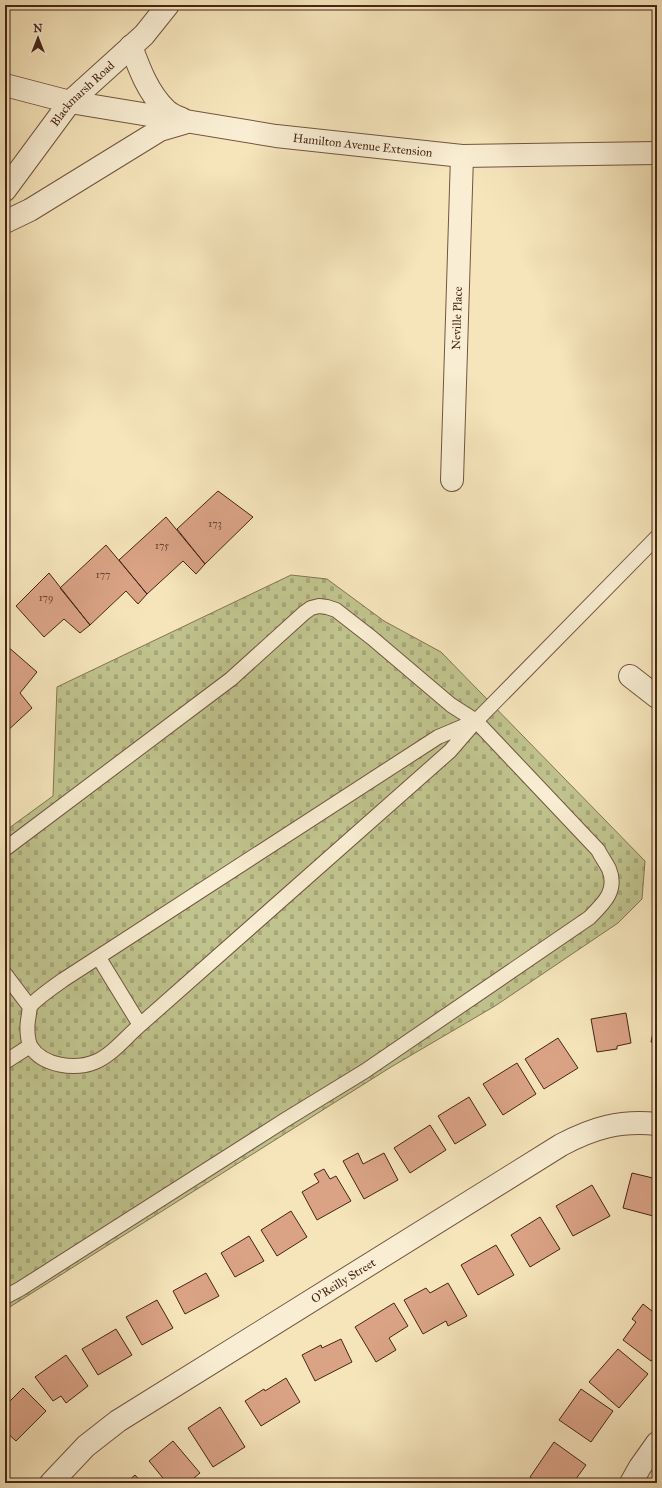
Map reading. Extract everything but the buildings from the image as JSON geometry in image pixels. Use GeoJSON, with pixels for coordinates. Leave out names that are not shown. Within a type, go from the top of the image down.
{"type":"FeatureCollection","features":[{"type":"Feature","properties":{"kind":"street","name":"Blackmarsh Road"},"geometry":{"type":"LineString","coordinates":[[5,190],[70,102],[144,35],[168,5]]}},
{"type":"Feature","properties":{"kind":"street"},"geometry":{"type":"LineString","coordinates":[[131,46],[139,68],[153,94],[166,111],[187,122]]}},
{"type":"Feature","properties":{"kind":"street","name":"Hamilton Avenue Extension"},"geometry":{"type":"LineString","coordinates":[[5,85],[70,102],[276,136],[462,156],[657,152]]}},
{"type":"Feature","properties":{"kind":"street"},"geometry":{"type":"LineString","coordinates":[[5,222],[30,210],[160,130],[187,122]]}},
{"type":"Feature","properties":{"kind":"street","name":"Neville Place"},"geometry":{"type":"LineString","coordinates":[[452,480],[462,156]]}},
{"type":"Feature","properties":{"kind":"street"},"geometry":{"type":"LineString","coordinates":[[630,676],[657,697]]}},
{"type":"Feature","properties":{"kind":"street","name":"O'Reilly Street"},"geometry":{"type":"LineString","coordinates":[[51,1483],[86,1446],[118,1421],[561,1145],[578,1136],[599,1128],[621,1123],[642,1122],[657,1124]]}},
{"type":"Feature","properties":{"kind":"street"},"geometry":{"type":"LineString","coordinates":[[631,1483],[643,1462],[657,1443]]}},
{"type":"Feature","properties":{"kind":"lane"},"geometry":{"type":"LineString","coordinates":[[476,721],[438,737],[63,980],[30,1007],[27,1026],[30,1046],[41,1058],[58,1064],[75,1066],[95,1062],[109,1054],[450,751],[476,721],[657,537]]}},
{"type":"Feature","properties":{"kind":"lane"},"geometry":{"type":"LineString","coordinates":[[5,849],[231,679],[311,608],[319,606],[336,610],[372,638],[451,706],[476,721],[598,850],[609,870],[612,889],[603,904],[589,918],[365,1071],[5,1297]]}},
{"type":"Feature","properties":{"kind":"lane"},"geometry":{"type":"LineString","coordinates":[[99,958],[140,1025]]}},
{"type":"Feature","properties":{"kind":"lane"},"geometry":{"type":"LineString","coordinates":[[5,974],[30,1007]]}},
{"type":"Feature","properties":{"kind":"lane"},"geometry":{"type":"LineString","coordinates":[[5,1062],[30,1046]]}},
{"type":"Feature","properties":{"kind":"green space"},"geometry":{"type":"Polygon","coordinates":[[[291,575],[327,579],[384,621],[441,652],[645,861],[642,899],[618,923],[495,1006],[391,1067],[5,1310],[5,831],[53,796],[57,687],[291,575]]]}}]}
